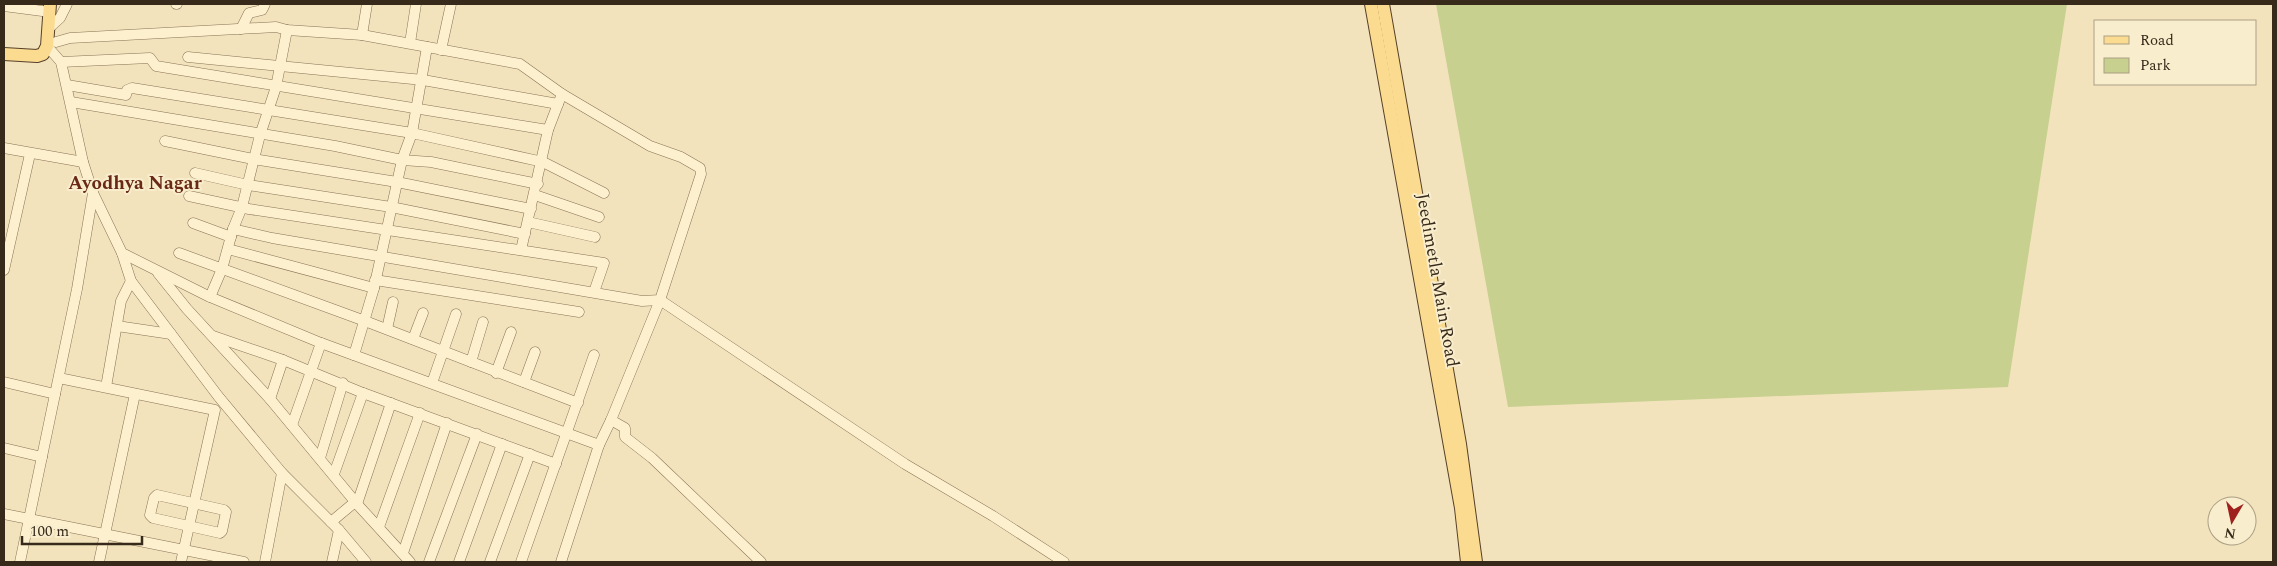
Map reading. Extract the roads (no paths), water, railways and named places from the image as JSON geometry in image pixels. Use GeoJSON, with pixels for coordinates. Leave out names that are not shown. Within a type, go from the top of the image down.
{"type":"FeatureCollection","features":[{"type":"Feature","properties":{"kind":"main road","name":"Jeedimetla Main Road"},"geometry":{"type":"LineString","coordinates":[[1371,4],[1476,562]]}},
{"type":"Feature","properties":{"kind":"main road","name":"Jeedimetla Main Road"},"geometry":{"type":"LineString","coordinates":[[1383,4],[1455,444],[1467,562]]}},
{"type":"Feature","properties":{"kind":"main road"},"geometry":{"type":"LineString","coordinates":[[4,54],[38,56],[43,54],[50,43],[50,8]]}},
{"type":"Feature","properties":{"kind":"street"},"geometry":{"type":"LineString","coordinates":[[49,28],[60,18],[67,4]]}},
{"type":"Feature","properties":{"kind":"street"},"geometry":{"type":"LineString","coordinates":[[241,29],[249,13],[262,10],[265,4]]}},
{"type":"Feature","properties":{"kind":"street"},"geometry":{"type":"LineString","coordinates":[[362,34],[367,4]]}},
{"type":"Feature","properties":{"kind":"street"},"geometry":{"type":"LineString","coordinates":[[410,43],[416,4]]}},
{"type":"Feature","properties":{"kind":"street"},"geometry":{"type":"LineString","coordinates":[[441,50],[451,4]]}},
{"type":"Feature","properties":{"kind":"street"},"geometry":{"type":"LineString","coordinates":[[4,6],[50,8]]}},
{"type":"Feature","properties":{"kind":"street"},"geometry":{"type":"LineString","coordinates":[[50,43],[70,38],[276,27],[284,30]]}},
{"type":"Feature","properties":{"kind":"street"},"geometry":{"type":"LineString","coordinates":[[210,297],[222,269],[232,233],[242,207],[253,159],[276,87],[281,65],[284,30]]}},
{"type":"Feature","properties":{"kind":"street"},"geometry":{"type":"LineString","coordinates":[[50,43],[84,43],[284,30],[362,34],[520,64],[560,99],[650,146],[681,156],[700,168],[701,174],[660,300],[612,420],[599,445],[561,562]]}},
{"type":"Feature","properties":{"kind":"street"},"geometry":{"type":"LineString","coordinates":[[50,43],[61,62],[93,193],[122,253],[131,281],[218,396],[282,472],[335,526],[366,562]]}},
{"type":"Feature","properties":{"kind":"street"},"geometry":{"type":"LineString","coordinates":[[354,355],[374,284],[402,160],[412,133],[423,80],[427,47]]}},
{"type":"Feature","properties":{"kind":"street"},"geometry":{"type":"LineString","coordinates":[[188,57],[423,80],[560,99]]}},
{"type":"Feature","properties":{"kind":"street"},"geometry":{"type":"LineString","coordinates":[[61,62],[150,58],[156,66],[548,130]]}},
{"type":"Feature","properties":{"kind":"street"},"geometry":{"type":"LineString","coordinates":[[67,85],[126,95],[127,90],[132,88],[412,133],[543,162],[604,193]]}},
{"type":"Feature","properties":{"kind":"street"},"geometry":{"type":"LineString","coordinates":[[521,250],[543,162],[548,130],[560,99]]}},
{"type":"Feature","properties":{"kind":"street"},"geometry":{"type":"LineString","coordinates":[[71,102],[334,146],[402,160],[431,162],[538,184]]}},
{"type":"Feature","properties":{"kind":"street"},"geometry":{"type":"LineString","coordinates":[[165,141],[253,159],[397,182],[531,209]]}},
{"type":"Feature","properties":{"kind":"street"},"geometry":{"type":"LineString","coordinates":[[4,148],[84,162]]}},
{"type":"Feature","properties":{"kind":"street"},"geometry":{"type":"LineString","coordinates":[[4,270],[30,154]]}},
{"type":"Feature","properties":{"kind":"street"},"geometry":{"type":"LineString","coordinates":[[195,173],[248,185],[392,207],[525,234]]}},
{"type":"Feature","properties":{"kind":"street"},"geometry":{"type":"LineString","coordinates":[[20,562],[77,289],[93,193]]}},
{"type":"Feature","properties":{"kind":"street"},"geometry":{"type":"LineString","coordinates":[[535,195],[599,216]]}},
{"type":"Feature","properties":{"kind":"street"},"geometry":{"type":"LineString","coordinates":[[189,196],[242,207],[604,263],[594,292]]}},
{"type":"Feature","properties":{"kind":"street"},"geometry":{"type":"LineString","coordinates":[[528,222],[595,237]]}},
{"type":"Feature","properties":{"kind":"street"},"geometry":{"type":"LineString","coordinates":[[193,223],[232,233],[380,255],[642,301],[660,300],[814,400],[899,459],[1064,562]]}},
{"type":"Feature","properties":{"kind":"street"},"geometry":{"type":"LineString","coordinates":[[228,250],[374,284],[579,312]]}},
{"type":"Feature","properties":{"kind":"street"},"geometry":{"type":"LineString","coordinates":[[122,253],[210,297],[321,343],[568,432],[599,445]]}},
{"type":"Feature","properties":{"kind":"street"},"geometry":{"type":"LineString","coordinates":[[179,253],[365,320],[578,403]]}},
{"type":"Feature","properties":{"kind":"street"},"geometry":{"type":"LineString","coordinates":[[156,270],[211,336],[270,399],[334,474],[356,503],[410,562]]}},
{"type":"Feature","properties":{"kind":"street"},"geometry":{"type":"LineString","coordinates":[[106,387],[121,301],[131,281]]}},
{"type":"Feature","properties":{"kind":"street"},"geometry":{"type":"LineString","coordinates":[[388,329],[393,302]]}},
{"type":"Feature","properties":{"kind":"street"},"geometry":{"type":"LineString","coordinates":[[413,339],[422,313]]}},
{"type":"Feature","properties":{"kind":"street"},"geometry":{"type":"LineString","coordinates":[[432,383],[456,314]]}},
{"type":"Feature","properties":{"kind":"street"},"geometry":{"type":"LineString","coordinates":[[471,362],[483,322]]}},
{"type":"Feature","properties":{"kind":"street"},"geometry":{"type":"LineString","coordinates":[[117,326],[170,334]]}},
{"type":"Feature","properties":{"kind":"street"},"geometry":{"type":"LineString","coordinates":[[496,372],[511,332]]}},
{"type":"Feature","properties":{"kind":"street"},"geometry":{"type":"LineString","coordinates":[[211,336],[283,360],[391,404],[556,464]]}},
{"type":"Feature","properties":{"kind":"street"},"geometry":{"type":"LineString","coordinates":[[292,425],[321,343]]}},
{"type":"Feature","properties":{"kind":"street"},"geometry":{"type":"LineString","coordinates":[[524,382],[535,352]]}},
{"type":"Feature","properties":{"kind":"street"},"geometry":{"type":"LineString","coordinates":[[521,562],[594,355]]}},
{"type":"Feature","properties":{"kind":"street"},"geometry":{"type":"LineString","coordinates":[[270,399],[283,360]]}},
{"type":"Feature","properties":{"kind":"street"},"geometry":{"type":"LineString","coordinates":[[59,378],[215,410]]}},
{"type":"Feature","properties":{"kind":"street"},"geometry":{"type":"LineString","coordinates":[[4,382],[55,394]]}},
{"type":"Feature","properties":{"kind":"street"},"geometry":{"type":"LineString","coordinates":[[320,458],[343,383]]}},
{"type":"Feature","properties":{"kind":"street"},"geometry":{"type":"LineString","coordinates":[[334,474],[363,393]]}},
{"type":"Feature","properties":{"kind":"street"},"geometry":{"type":"LineString","coordinates":[[99,562],[135,394]]}},
{"type":"Feature","properties":{"kind":"street"},"geometry":{"type":"LineString","coordinates":[[181,562],[218,396]]}},
{"type":"Feature","properties":{"kind":"street"},"geometry":{"type":"LineString","coordinates":[[332,562],[335,526],[356,503],[391,404]]}},
{"type":"Feature","properties":{"kind":"street"},"geometry":{"type":"LineString","coordinates":[[379,527],[420,413]]}},
{"type":"Feature","properties":{"kind":"street"},"geometry":{"type":"LineString","coordinates":[[612,420],[625,428],[625,437],[652,458],[761,562]]}},
{"type":"Feature","properties":{"kind":"street"},"geometry":{"type":"LineString","coordinates":[[402,553],[447,423]]}},
{"type":"Feature","properties":{"kind":"street"},"geometry":{"type":"LineString","coordinates":[[429,562],[477,434]]}},
{"type":"Feature","properties":{"kind":"street"},"geometry":{"type":"LineString","coordinates":[[459,562],[502,444]]}},
{"type":"Feature","properties":{"kind":"street"},"geometry":{"type":"LineString","coordinates":[[4,448],[42,457]]}},
{"type":"Feature","properties":{"kind":"street"},"geometry":{"type":"LineString","coordinates":[[490,562],[530,454]]}},
{"type":"Feature","properties":{"kind":"street"},"geometry":{"type":"LineString","coordinates":[[265,562],[282,472]]}},
{"type":"Feature","properties":{"kind":"street"},"geometry":{"type":"LineString","coordinates":[[156,495],[226,512],[220,532],[189,525],[153,518],[150,515],[156,495]]}},
{"type":"Feature","properties":{"kind":"street"},"geometry":{"type":"LineString","coordinates":[[4,514],[244,562]]}},
{"type":"Feature","properties":{"kind":"district","name":"Ayodhya Nagar"},"geometry":{"type":"Point","coordinates":[135,182]}}]}
